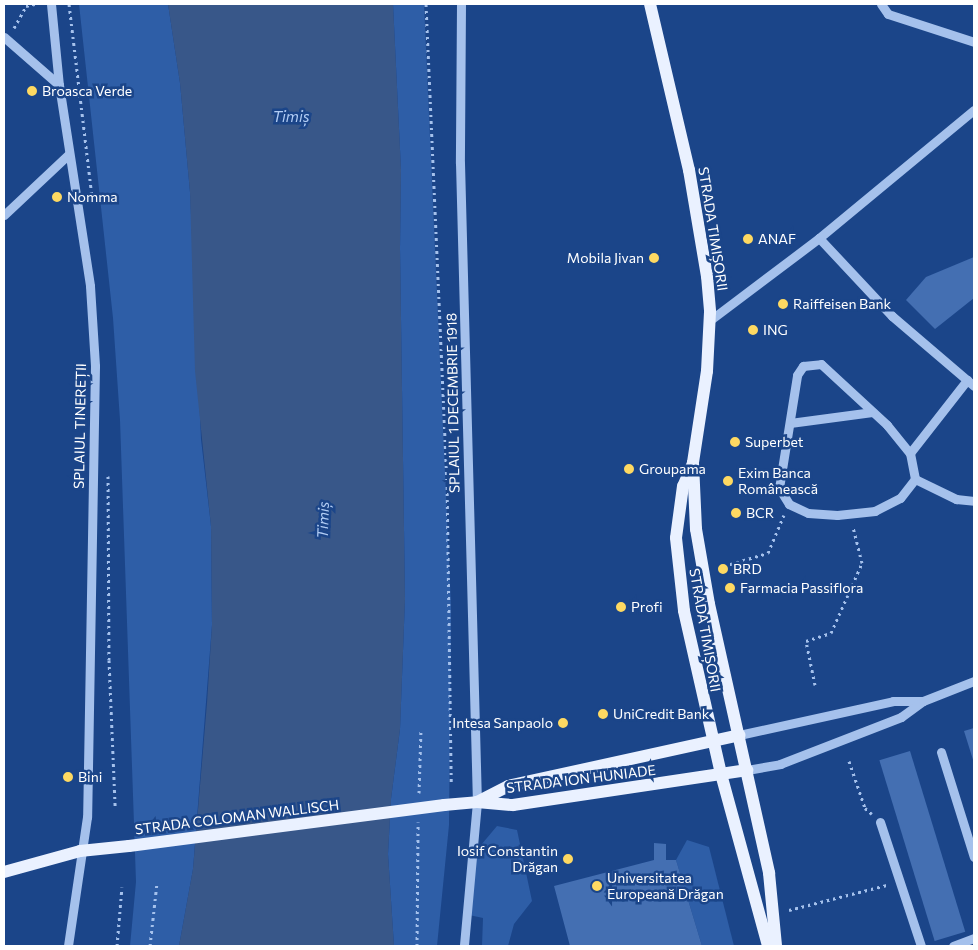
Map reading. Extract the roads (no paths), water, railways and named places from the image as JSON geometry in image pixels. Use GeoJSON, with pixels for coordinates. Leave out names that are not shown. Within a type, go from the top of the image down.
{"type":"FeatureCollection","features":[{"type":"Feature","properties":{"kind":"main road","name":"STRADA TIMIȘORII"},"geometry":{"type":"LineString","coordinates":[[650,4],[689,170],[707,276],[709,321],[707,371],[693,462],[699,544],[769,873],[776,946]]}},
{"type":"Feature","properties":{"kind":"main road","name":"STRADA TIMIȘORII"},"geometry":{"type":"LineString","coordinates":[[693,462],[683,486],[676,538],[684,611],[720,774],[768,946]]}},
{"type":"Feature","properties":{"kind":"main road","name":"STRADA ION HUNIADE"},"geometry":{"type":"LineString","coordinates":[[477,802],[508,786],[739,735]]}},
{"type":"Feature","properties":{"kind":"main road","name":"STRADA ION HUNIADE"},"geometry":{"type":"LineString","coordinates":[[477,802],[513,805],[747,770]]}},
{"type":"Feature","properties":{"kind":"main road","name":"STRADA COLOMAN WALLISCH"},"geometry":{"type":"LineString","coordinates":[[4,872],[80,851],[477,802]]}},
{"type":"Feature","properties":{"kind":"street","name":"SPLAIUL TINEREȚII"},"geometry":{"type":"LineString","coordinates":[[51,4],[59,86],[90,286],[95,366],[87,817],[80,851],[68,946]]}},
{"type":"Feature","properties":{"kind":"street","name":"SPLAIUL 1 DECEMBRIE 1918"},"geometry":{"type":"LineString","coordinates":[[461,4],[460,163],[477,802],[464,946]]}},
{"type":"Feature","properties":{"kind":"street"},"geometry":{"type":"LineString","coordinates":[[881,4],[888,14],[974,42]]}},
{"type":"Feature","properties":{"kind":"street"},"geometry":{"type":"LineString","coordinates":[[4,37],[59,86]]}},
{"type":"Feature","properties":{"kind":"street"},"geometry":{"type":"LineString","coordinates":[[709,321],[819,238],[974,110]]}},
{"type":"Feature","properties":{"kind":"street"},"geometry":{"type":"LineString","coordinates":[[4,214],[37,180],[69,154]]}},
{"type":"Feature","properties":{"kind":"street"},"geometry":{"type":"LineString","coordinates":[[819,238],[892,316],[971,383],[910,453]]}},
{"type":"Feature","properties":{"kind":"street"},"geometry":{"type":"LineString","coordinates":[[821,364],[872,412],[910,453],[915,479],[900,498],[875,511],[850,514],[808,513],[789,504],[779,488],[797,374],[803,366],[821,364]]}},
{"type":"Feature","properties":{"kind":"street"},"geometry":{"type":"LineString","coordinates":[[790,423],[872,412]]}},
{"type":"Feature","properties":{"kind":"street"},"geometry":{"type":"LineString","coordinates":[[915,479],[956,499],[974,501]]}},
{"type":"Feature","properties":{"kind":"street","name":"STRADA ION HUNIADE"},"geometry":{"type":"LineString","coordinates":[[747,770],[780,764],[901,717],[923,701],[974,681]]}},
{"type":"Feature","properties":{"kind":"street","name":"STRADA ION HUNIADE"},"geometry":{"type":"LineString","coordinates":[[739,735],[893,701],[923,701]]}},
{"type":"Feature","properties":{"kind":"street"},"geometry":{"type":"LineString","coordinates":[[941,752],[974,857]]}},
{"type":"Feature","properties":{"kind":"street"},"geometry":{"type":"LineString","coordinates":[[880,822],[921,946]]}},
{"type":"Feature","properties":{"kind":"street"},"geometry":{"type":"LineString","coordinates":[[953,946],[974,938]]}},
{"type":"Feature","properties":{"kind":"water","name":"Timiș"},"geometry":{"type":"Polygon","coordinates":[[[168,4],[393,4],[401,170],[400,248],[405,599],[400,729],[391,799],[388,854],[394,946],[179,946],[193,869],[207,703],[212,625],[211,526],[195,371],[190,192],[180,83],[168,4]]]}},
{"type":"Feature","properties":{"kind":"place","name":"Broasca Verde"},"geometry":{"type":"Point","coordinates":[32,91]}},
{"type":"Feature","properties":{"kind":"place","name":"Nomma"},"geometry":{"type":"Point","coordinates":[57,197]}},
{"type":"Feature","properties":{"kind":"place","name":"ANAF"},"geometry":{"type":"Point","coordinates":[748,239]}},
{"type":"Feature","properties":{"kind":"place","name":"Mobila Jivan"},"geometry":{"type":"Point","coordinates":[654,258]}},
{"type":"Feature","properties":{"kind":"place","name":"Raiffeisen Bank"},"geometry":{"type":"Point","coordinates":[783,304]}},
{"type":"Feature","properties":{"kind":"place","name":"ING"},"geometry":{"type":"Point","coordinates":[753,330]}},
{"type":"Feature","properties":{"kind":"place","name":"Superbet"},"geometry":{"type":"Point","coordinates":[735,442]}},
{"type":"Feature","properties":{"kind":"place","name":"Groupama"},"geometry":{"type":"Point","coordinates":[629,469]}},
{"type":"Feature","properties":{"kind":"place","name":"Exim Banca Românească"},"geometry":{"type":"Point","coordinates":[728,481]}},
{"type":"Feature","properties":{"kind":"place","name":"BCR"},"geometry":{"type":"Point","coordinates":[736,513]}},
{"type":"Feature","properties":{"kind":"place","name":"BRD"},"geometry":{"type":"Point","coordinates":[723,569]}},
{"type":"Feature","properties":{"kind":"place","name":"Farmacia Passiflora"},"geometry":{"type":"Point","coordinates":[730,588]}},
{"type":"Feature","properties":{"kind":"place","name":"Profi"},"geometry":{"type":"Point","coordinates":[621,607]}},
{"type":"Feature","properties":{"kind":"place","name":"UniCredit Bank"},"geometry":{"type":"Point","coordinates":[603,714]}},
{"type":"Feature","properties":{"kind":"place","name":"Intesa Sanpaolo"},"geometry":{"type":"Point","coordinates":[563,723]}},
{"type":"Feature","properties":{"kind":"place","name":"Bini"},"geometry":{"type":"Point","coordinates":[68,777]}},
{"type":"Feature","properties":{"kind":"place","name":"Iosif Constantin Drăgan"},"geometry":{"type":"Point","coordinates":[568,859]}},
{"type":"Feature","properties":{"kind":"place","name":"Universitatea Europeană Drăgan"},"geometry":{"type":"Point","coordinates":[597,886]}}]}
